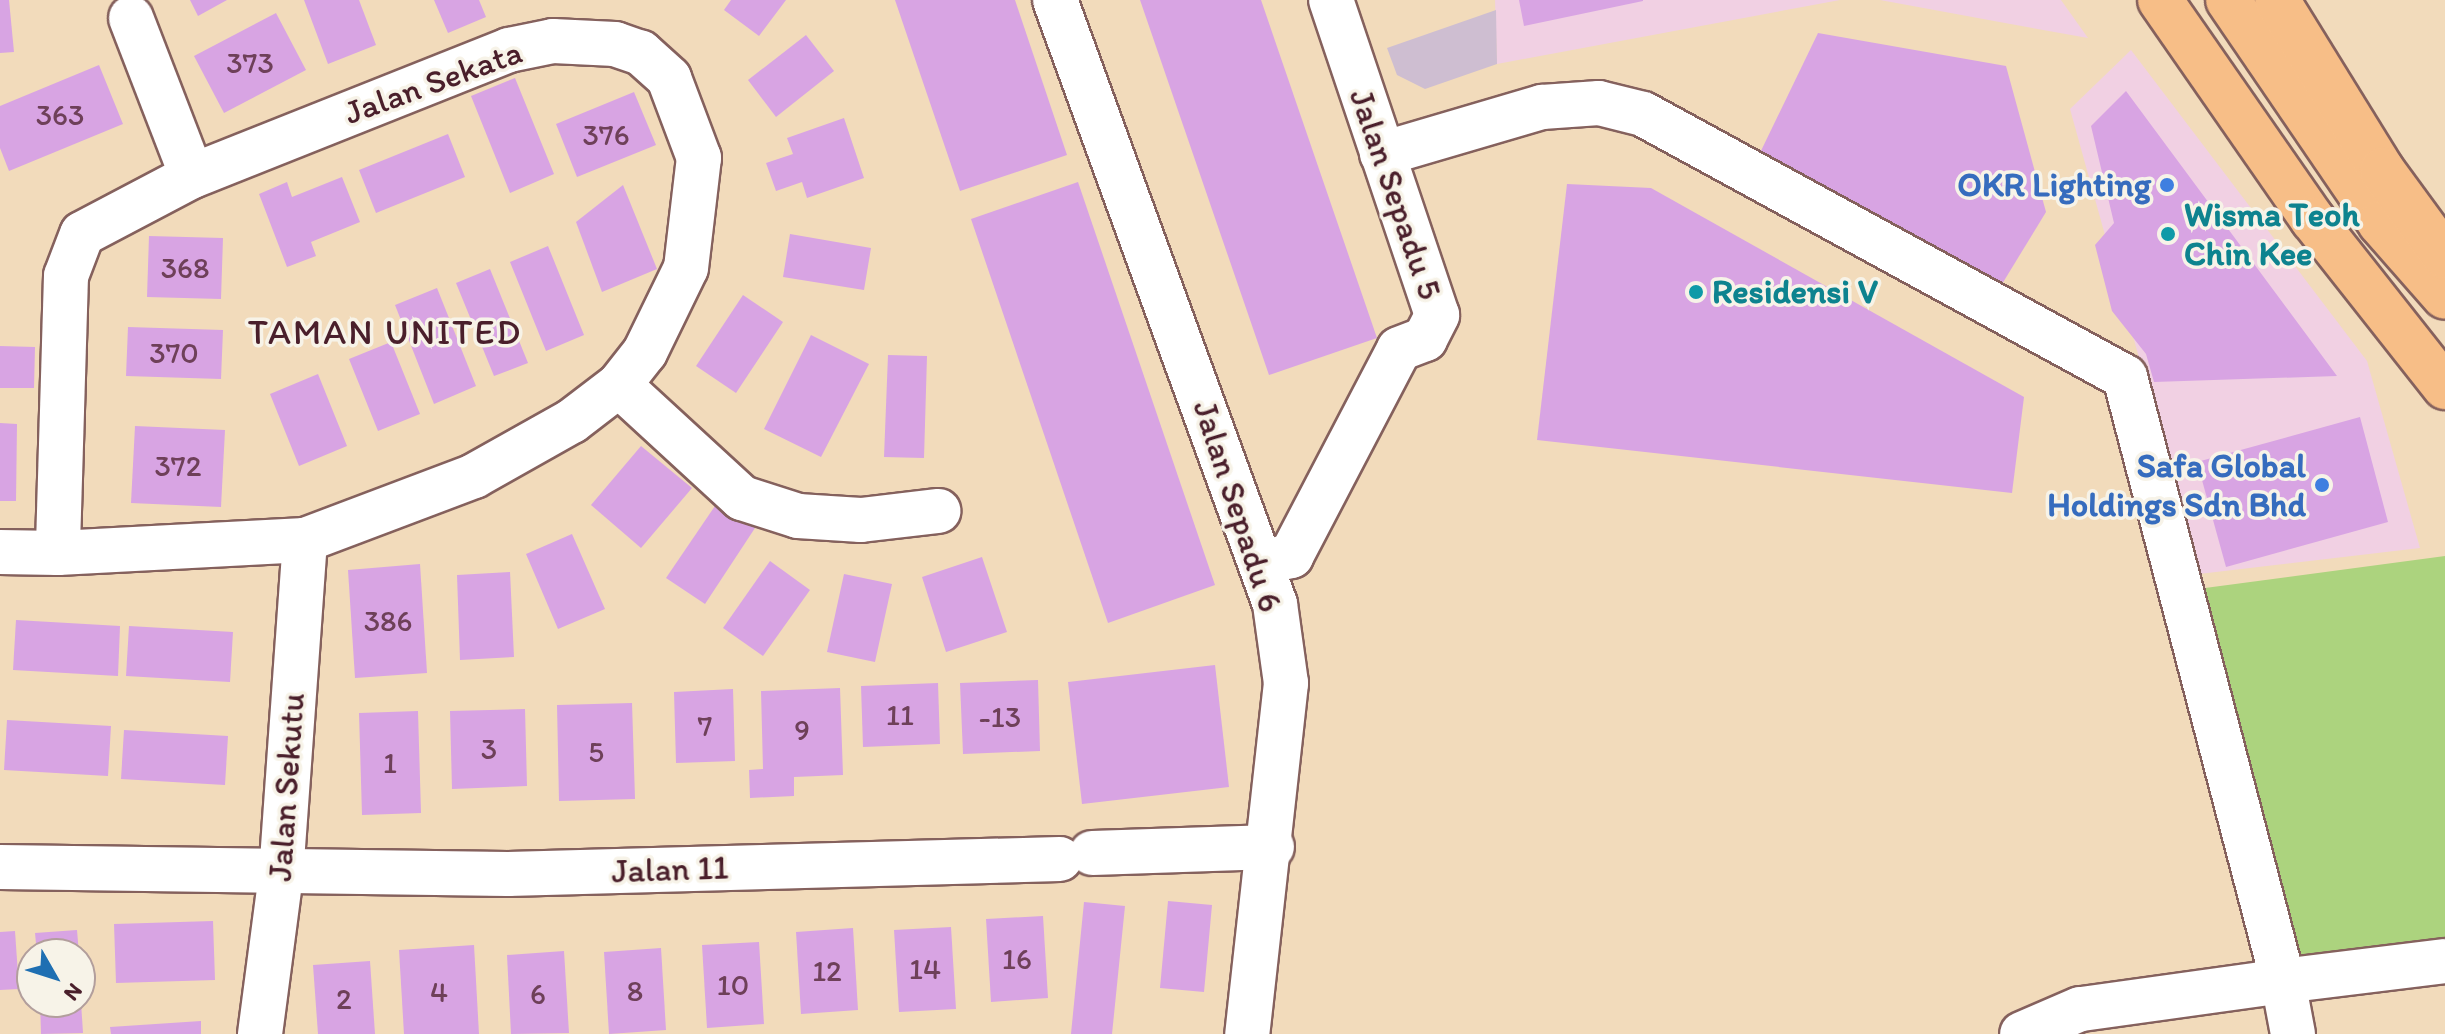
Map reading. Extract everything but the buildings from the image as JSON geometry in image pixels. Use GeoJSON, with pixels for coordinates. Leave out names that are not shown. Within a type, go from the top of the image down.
{"type":"FeatureCollection","features":[{"type":"Feature","properties":{"kind":"main road"},"geometry":{"type":"LineString","coordinates":[[2160,0],[2304,207],[2445,387]]}},
{"type":"Feature","properties":{"kind":"main road"},"geometry":{"type":"LineString","coordinates":[[2228,0],[2380,223],[2445,297]]}},
{"type":"Feature","properties":{"kind":"main road"},"geometry":{"type":"LineString","coordinates":[[2277,0],[2373,157],[2445,256]]}},
{"type":"Feature","properties":{"kind":"street","name":"Jalan Sepadu 6"},"geometry":{"type":"LineString","coordinates":[[1055,0],[1263,562],[1286,683],[1272,847],[1247,1034]]}},
{"type":"Feature","properties":{"kind":"street","name":"Jalan Sepadu 5"},"geometry":{"type":"LineString","coordinates":[[1263,562],[1291,556],[1399,349],[1425,339],[1437,315],[1331,0]]}},
{"type":"Feature","properties":{"kind":"street"},"geometry":{"type":"LineString","coordinates":[[131,18],[192,176]]}},
{"type":"Feature","properties":{"kind":"street","name":"Jalan Sekata"},"geometry":{"type":"LineString","coordinates":[[0,552],[58,553],[305,540],[518,456],[619,385],[669,310],[697,216],[699,158],[687,114],[669,78],[641,53],[584,40],[509,50],[192,176],[97,223],[69,254],[58,553]]}},
{"type":"Feature","properties":{"kind":"street"},"geometry":{"type":"LineString","coordinates":[[1382,154],[1542,107],[1599,103],[1643,114],[2125,377],[2283,981],[2293,1034]]}},
{"type":"Feature","properties":{"kind":"street"},"geometry":{"type":"LineString","coordinates":[[619,385],[742,498],[798,516],[845,519],[938,511]]}},
{"type":"Feature","properties":{"kind":"street","name":"Jalan Sekutu"},"geometry":{"type":"LineString","coordinates":[[260,1034],[281,875],[305,540]]}},
{"type":"Feature","properties":{"kind":"street","name":"Jalan 11"},"geometry":{"type":"LineString","coordinates":[[0,867],[281,875],[1076,856],[1272,847]]}},
{"type":"Feature","properties":{"kind":"street"},"geometry":{"type":"LineString","coordinates":[[2022,1034],[2080,1009],[2445,961]]}},
{"type":"Feature","properties":{"kind":"shaded area"},"geometry":{"type":"Polygon","coordinates":[[[1495,0],[1840,0],[1497,64],[1495,0]]]}},
{"type":"Feature","properties":{"kind":"shaded area"},"geometry":{"type":"Polygon","coordinates":[[[1880,0],[2061,0],[2088,38],[2005,23],[1880,0]]]}},
{"type":"Feature","properties":{"kind":"shaded area"},"geometry":{"type":"Polygon","coordinates":[[[1496,10],[1497,64],[1425,89],[1397,75],[1387,48],[1496,10]]]}},
{"type":"Feature","properties":{"kind":"shaded area"},"geometry":{"type":"Polygon","coordinates":[[[2131,50],[2367,361],[2420,548],[2199,574],[2070,109],[2131,50]]]}},
{"type":"Feature","properties":{"kind":"green space"},"geometry":{"type":"Polygon","coordinates":[[[2445,556],[2445,949],[2297,970],[2190,590],[2445,556]]]}},
{"type":"Feature","properties":{"kind":"place","name":"OKR Lighting"},"geometry":{"type":"Point","coordinates":[2167,185]}},
{"type":"Feature","properties":{"kind":"place","name":"Wisma Teoh Chin Kee"},"geometry":{"type":"Point","coordinates":[2168,234]}},
{"type":"Feature","properties":{"kind":"place","name":"Residensi V"},"geometry":{"type":"Point","coordinates":[1696,292]}},
{"type":"Feature","properties":{"kind":"place","name":"Safa Global Holdings Sdn Bhd"},"geometry":{"type":"Point","coordinates":[2322,485]}},
{"type":"Feature","properties":{"kind":"district","name":"TAMAN UNITED"},"geometry":{"type":"Point","coordinates":[385,332]}}]}
